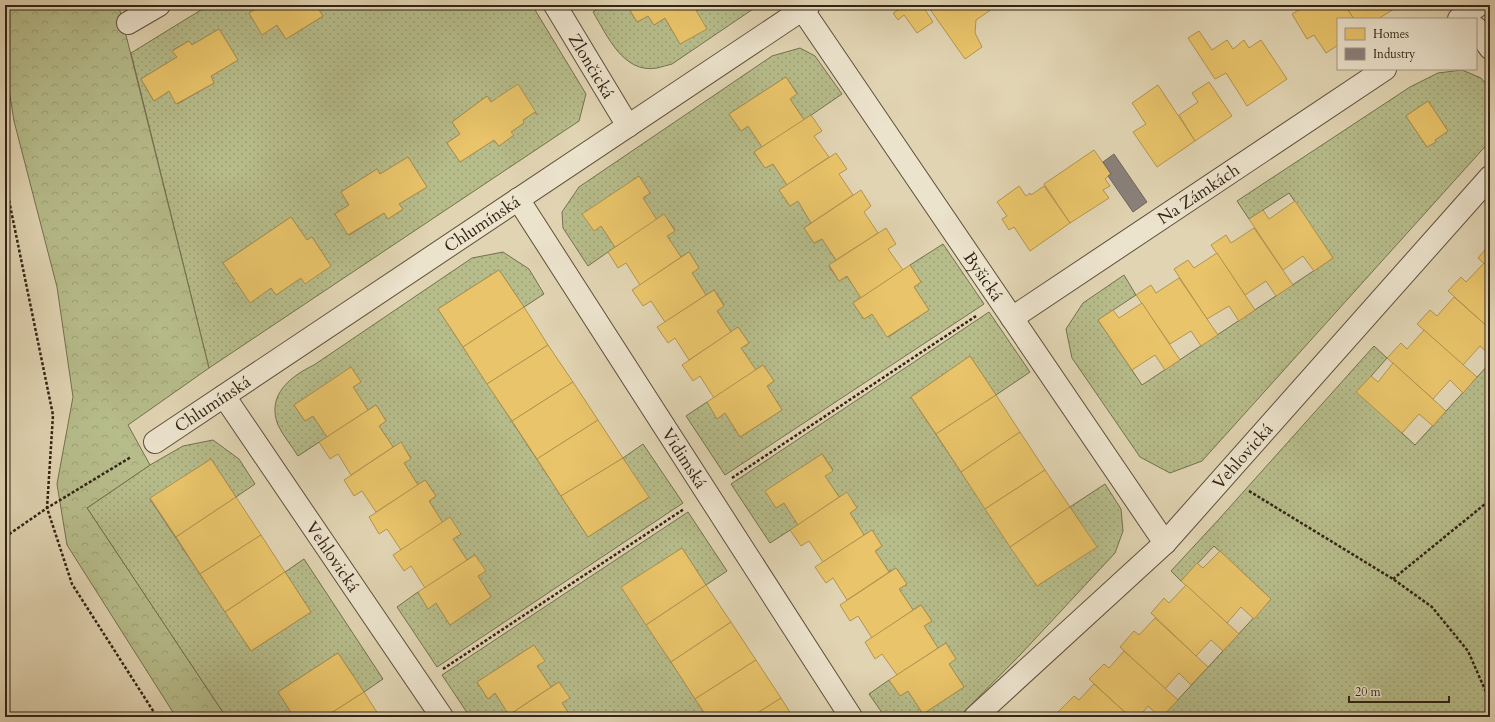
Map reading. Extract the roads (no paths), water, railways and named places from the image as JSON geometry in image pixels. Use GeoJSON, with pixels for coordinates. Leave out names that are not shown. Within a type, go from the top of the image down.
{"type":"FeatureCollection","features":[{"type":"Feature","properties":{"kind":"street"},"geometry":{"type":"LineString","coordinates":[[128,23],[159,5]]}},
{"type":"Feature","properties":{"kind":"street","name":"Zlončická"},"geometry":{"type":"LineString","coordinates":[[555,5],[628,126]]}},
{"type":"Feature","properties":{"kind":"street","name":"Chlumínská"},"geometry":{"type":"LineString","coordinates":[[155,442],[805,7]]}},
{"type":"Feature","properties":{"kind":"street","name":"Byšická"},"geometry":{"type":"LineString","coordinates":[[805,7],[1012,318],[1165,543]]}},
{"type":"Feature","properties":{"kind":"street"},"geometry":{"type":"LineString","coordinates":[[1477,28],[1490,48]]}},
{"type":"Feature","properties":{"kind":"street","name":"Na Zámkách"},"geometry":{"type":"LineString","coordinates":[[1012,318],[1384,70]]}},
{"type":"Feature","properties":{"kind":"street","name":"Vehlovická"},"geometry":{"type":"LineString","coordinates":[[975,717],[1165,543],[1490,177]]}},
{"type":"Feature","properties":{"kind":"street","name":"Vidimská"},"geometry":{"type":"LineString","coordinates":[[518,199],[851,717]]}},
{"type":"Feature","properties":{"kind":"street","name":"Vehlovická"},"geometry":{"type":"LineString","coordinates":[[224,396],[442,717]]}}]}
